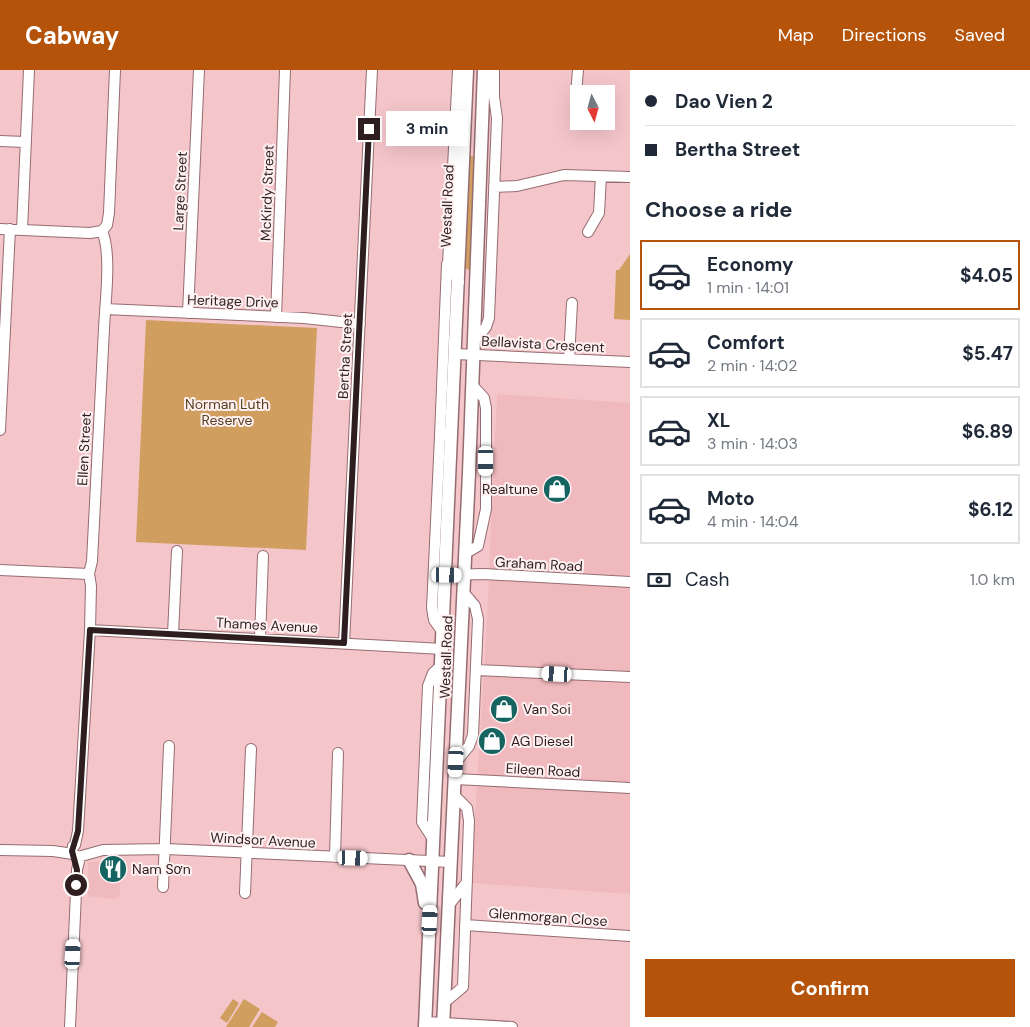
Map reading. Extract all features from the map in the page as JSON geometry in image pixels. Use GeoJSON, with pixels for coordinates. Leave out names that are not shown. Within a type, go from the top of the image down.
{"type":"FeatureCollection","features":[{"type":"Feature","properties":{"kind":"main road","name":"Westall Road"},"geometry":{"type":"LineString","coordinates":[[425,1025],[438,669],[443,649],[447,575],[446,433],[454,405],[467,70]]}},
{"type":"Feature","properties":{"kind":"main road","name":"Westall Road"},"geometry":{"type":"LineString","coordinates":[[443,1025],[455,779],[468,597],[464,575],[475,340],[484,70]]}},
{"type":"Feature","properties":{"kind":"main road"},"geometry":{"type":"LineString","coordinates":[[454,405],[472,406]]}},
{"type":"Feature","properties":{"kind":"main road"},"geometry":{"type":"LineString","coordinates":[[409,860],[422,884],[429,927]]}},
{"type":"Feature","properties":{"kind":"street"},"geometry":{"type":"LineString","coordinates":[[22,230],[29,70]]}},
{"type":"Feature","properties":{"kind":"street","name":"Ellen Street"},"geometry":{"type":"LineString","coordinates":[[70,1027],[78,831],[90,630],[91,586],[89,574],[92,561],[105,309],[106,239],[102,231],[107,225],[109,213],[115,70]]}},
{"type":"Feature","properties":{"kind":"street","name":"Large Street"},"geometry":{"type":"LineString","coordinates":[[188,313],[200,70]]}},
{"type":"Feature","properties":{"kind":"street","name":"McKirdy Street"},"geometry":{"type":"LineString","coordinates":[[276,317],[285,70]]}},
{"type":"Feature","properties":{"kind":"street","name":"Bertha Street"},"geometry":{"type":"LineString","coordinates":[[344,643],[372,70]]}},
{"type":"Feature","properties":{"kind":"street","name":"Westall Road"},"geometry":{"type":"LineString","coordinates":[[444,634],[434,620],[432,608],[446,433],[448,264],[458,70]]}},
{"type":"Feature","properties":{"kind":"street","name":"Westall Road"},"geometry":{"type":"LineString","coordinates":[[475,340],[486,327],[489,318],[497,118],[494,70]]}},
{"type":"Feature","properties":{"kind":"street"},"geometry":{"type":"LineString","coordinates":[[577,85],[578,70]]}},
{"type":"Feature","properties":{"kind":"street"},"geometry":{"type":"LineString","coordinates":[[0,141],[25,142]]}},
{"type":"Feature","properties":{"kind":"street"},"geometry":{"type":"LineString","coordinates":[[494,187],[522,185],[558,175],[630,177]]}},
{"type":"Feature","properties":{"kind":"street"},"geometry":{"type":"LineString","coordinates":[[588,232],[599,213],[601,176]]}},
{"type":"Feature","properties":{"kind":"street"},"geometry":{"type":"LineString","coordinates":[[479,236],[487,227],[492,217]]}},
{"type":"Feature","properties":{"kind":"street"},"geometry":{"type":"LineString","coordinates":[[0,430],[5,229],[90,233],[102,231]]}},
{"type":"Feature","properties":{"kind":"street","name":"Westall Road"},"geometry":{"type":"LineString","coordinates":[[448,264],[459,282]]}},
{"type":"Feature","properties":{"kind":"street"},"geometry":{"type":"LineString","coordinates":[[569,359],[572,303]]}},
{"type":"Feature","properties":{"kind":"street","name":"Heritage Drive"},"geometry":{"type":"LineString","coordinates":[[105,309],[276,317],[360,324]]}},
{"type":"Feature","properties":{"kind":"street","name":"Bellavista Crescent"},"geometry":{"type":"LineString","coordinates":[[456,354],[630,362]]}},
{"type":"Feature","properties":{"kind":"street"},"geometry":{"type":"LineString","coordinates":[[466,553],[478,546],[486,509],[486,408],[484,398],[473,386]]}},
{"type":"Feature","properties":{"kind":"street"},"geometry":{"type":"LineString","coordinates":[[174,634],[177,551]]}},
{"type":"Feature","properties":{"kind":"street"},"geometry":{"type":"LineString","coordinates":[[260,639],[263,556]]}},
{"type":"Feature","properties":{"kind":"street"},"geometry":{"type":"LineString","coordinates":[[0,570],[89,574]]}},
{"type":"Feature","properties":{"kind":"street","name":"Graham Road"},"geometry":{"type":"LineString","coordinates":[[447,575],[630,582]]}},
{"type":"Feature","properties":{"kind":"street","name":"Westall Road"},"geometry":{"type":"LineString","coordinates":[[456,762],[469,746],[473,735],[478,620],[468,597]]}},
{"type":"Feature","properties":{"kind":"street","name":"Thames Avenue"},"geometry":{"type":"LineString","coordinates":[[90,630],[443,649]]}},
{"type":"Feature","properties":{"kind":"street"},"geometry":{"type":"LineString","coordinates":[[476,670],[630,678]]}},
{"type":"Feature","properties":{"kind":"street"},"geometry":{"type":"LineString","coordinates":[[163,887],[169,746]]}},
{"type":"Feature","properties":{"kind":"street"},"geometry":{"type":"LineString","coordinates":[[245,892],[251,749]]}},
{"type":"Feature","properties":{"kind":"street"},"geometry":{"type":"LineString","coordinates":[[335,857],[338,753]]}},
{"type":"Feature","properties":{"kind":"street","name":"Eileen Road"},"geometry":{"type":"LineString","coordinates":[[455,779],[630,788]]}},
{"type":"Feature","properties":{"kind":"street"},"geometry":{"type":"LineString","coordinates":[[444,1003],[463,987],[469,821],[467,808],[455,796]]}},
{"type":"Feature","properties":{"kind":"street","name":"Windsor Avenue"},"geometry":{"type":"LineString","coordinates":[[0,850],[166,849],[452,862]]}},
{"type":"Feature","properties":{"kind":"street"},"geometry":{"type":"LineString","coordinates":[[449,905],[467,882]]}},
{"type":"Feature","properties":{"kind":"street","name":"Glenmorgan Close"},"geometry":{"type":"LineString","coordinates":[[465,925],[630,936]]}},
{"type":"Feature","properties":{"kind":"street"},"geometry":{"type":"LineString","coordinates":[[425,1025],[512,1027]]}},
{"type":"Feature","properties":{"kind":"shaded area"},"geometry":{"type":"Polygon","coordinates":[[[497,394],[630,403],[630,894],[471,883],[487,621],[497,394]]]}},
{"type":"Feature","properties":{"kind":"shaded area"},"geometry":{"type":"Polygon","coordinates":[[[88,862],[120,862],[120,896],[114,899],[88,896],[88,862]]]}},
{"type":"Feature","properties":{"kind":"green space"},"geometry":{"type":"Polygon","coordinates":[[[469,156],[476,157],[472,272],[465,268],[469,156]]]}},
{"type":"Feature","properties":{"kind":"green space"},"geometry":{"type":"Polygon","coordinates":[[[630,254],[630,320],[614,319],[616,270],[619,270],[630,254]]]}},
{"type":"Feature","properties":{"kind":"green space","name":"Norman Luth Reserve"},"geometry":{"type":"Polygon","coordinates":[[[146,320],[317,328],[306,550],[136,542],[146,320]]]}},
{"type":"Feature","properties":{"kind":"green space"},"geometry":{"type":"Polygon","coordinates":[[[233,999],[239,1003],[227,1023],[220,1018],[233,999]]]}},
{"type":"Feature","properties":{"kind":"green space"},"geometry":{"type":"Polygon","coordinates":[[[244,999],[260,1009],[249,1027],[226,1027],[244,999]]]}},
{"type":"Feature","properties":{"kind":"green space"},"geometry":{"type":"Polygon","coordinates":[[[262,1012],[278,1022],[275,1027],[252,1027],[262,1012]]]}},
{"type":"Feature","properties":{"kind":"place","name":"Realtune"},"geometry":{"type":"Point","coordinates":[557,489]}},
{"type":"Feature","properties":{"kind":"place","name":"Van Soi"},"geometry":{"type":"Point","coordinates":[504,709]}},
{"type":"Feature","properties":{"kind":"place","name":"AG Diesel"},"geometry":{"type":"Point","coordinates":[492,741]}},
{"type":"Feature","properties":{"kind":"place","name":"Nam Sơn"},"geometry":{"type":"Point","coordinates":[113,869]}},
{"type":"Feature","properties":{"kind":"route"},"geometry":{"type":"LineString","coordinates":[[76,885],[77,870],[72,848],[75,845],[78,831],[90,630],[344,643],[369,129]]}}]}
